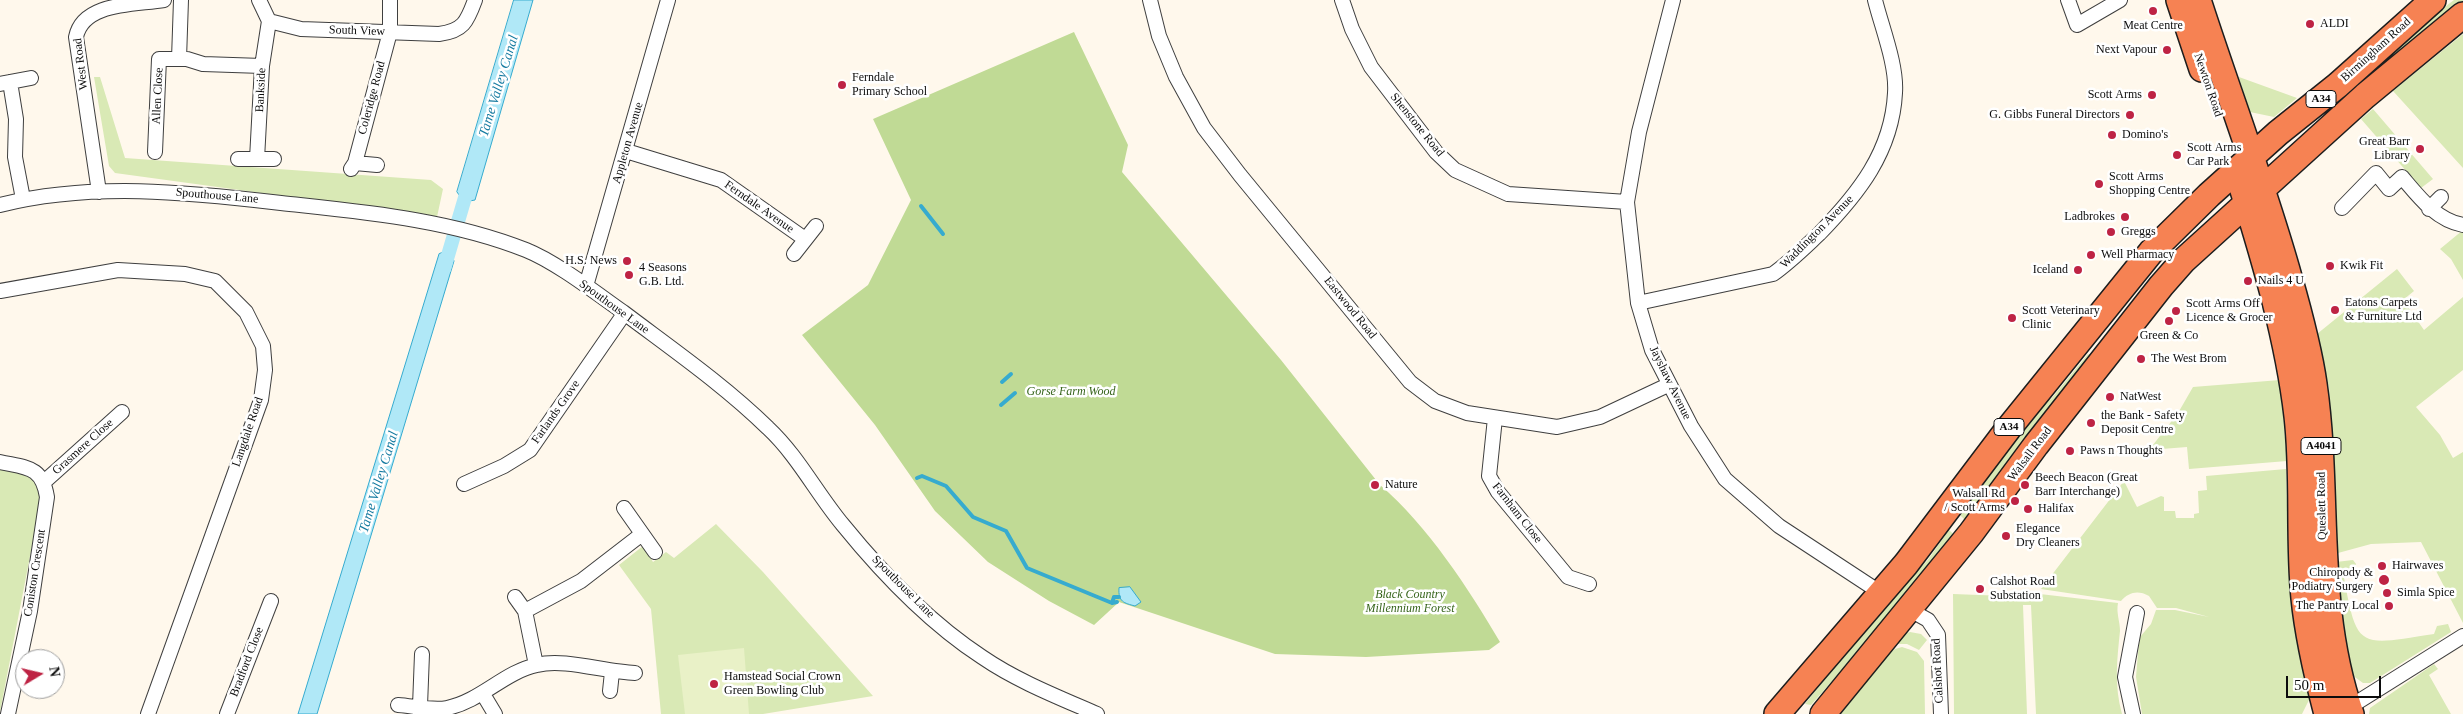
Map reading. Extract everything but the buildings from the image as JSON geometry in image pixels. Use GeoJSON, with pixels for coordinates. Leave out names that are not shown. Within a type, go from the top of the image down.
{"type":"FeatureCollection","features":[{"type":"Feature","properties":{"kind":"highway","name":"Newton Road"},"geometry":{"type":"LineString","coordinates":[[2179,0],[2249,180]]}},
{"type":"Feature","properties":{"kind":"highway","name":"Newton Road"},"geometry":{"type":"LineString","coordinates":[[2198,0],[2249,180]]}},
{"type":"Feature","properties":{"kind":"highway","name":"Birmingham Road"},"geometry":{"type":"LineString","coordinates":[[2249,180],[2338,85],[2433,0]]}},
{"type":"Feature","properties":{"kind":"highway","name":"A34"},"geometry":{"type":"LineString","coordinates":[[1777,714],[1906,564],[2008,428],[2078,345],[2116,293],[2151,252],[2193,209],[2249,180],[2365,96],[2463,15]]}},
{"type":"Feature","properties":{"kind":"highway","name":"Walsall Road"},"geometry":{"type":"LineString","coordinates":[[1823,714],[1910,610],[1971,533],[2036,445],[2161,286],[2214,232],[2249,180]]}},
{"type":"Feature","properties":{"kind":"highway","name":"Queslett Road"},"geometry":{"type":"LineString","coordinates":[[2249,180],[2267,275],[2314,383],[2321,451],[2323,560],[2326,599],[2338,667],[2342,712]]}},
{"type":"Feature","properties":{"kind":"highway","name":"Queslett Road"},"geometry":{"type":"LineString","coordinates":[[2249,180],[2293,337]]}},
{"type":"Feature","properties":{"kind":"highway"},"geometry":{"type":"LineString","coordinates":[[2214,232],[2226,232],[2243,239],[2257,256],[2267,275]]}},
{"type":"Feature","properties":{"kind":"highway"},"geometry":{"type":"LineString","coordinates":[[2078,345],[2090,339],[2099,342],[2104,345],[2107,356]]}},
{"type":"Feature","properties":{"kind":"highway"},"geometry":{"type":"LineString","coordinates":[[1944,512],[1971,533]]}},
{"type":"Feature","properties":{"kind":"highway"},"geometry":{"type":"LineString","coordinates":[[1812,714],[1863,665]]}},
{"type":"Feature","properties":{"kind":"street","name":"West Road"},"geometry":{"type":"LineString","coordinates":[[99,192],[76,38],[80,25],[94,12],[119,4],[164,0]]}},
{"type":"Feature","properties":{"kind":"street","name":"Allen Close"},"geometry":{"type":"LineString","coordinates":[[179,59],[180,0]]}},
{"type":"Feature","properties":{"kind":"street"},"geometry":{"type":"LineString","coordinates":[[259,0],[269,21]]}},
{"type":"Feature","properties":{"kind":"street","name":"Coleridge Road"},"geometry":{"type":"LineString","coordinates":[[377,165],[353,166],[390,32],[390,0]]}},
{"type":"Feature","properties":{"kind":"street","name":"South View"},"geometry":{"type":"LineString","coordinates":[[269,21],[301,28],[445,34],[459,29],[465,23],[475,0]]}},
{"type":"Feature","properties":{"kind":"street","name":"Appleton Avenue"},"geometry":{"type":"LineString","coordinates":[[586,286],[668,0]]}},
{"type":"Feature","properties":{"kind":"street","name":"Eastwood Road"},"geometry":{"type":"LineString","coordinates":[[1150,0],[1158,36],[1176,77],[1204,128],[1240,175],[1410,382],[1435,401],[1467,413],[1557,427],[1600,417],[1668,385]]}},
{"type":"Feature","properties":{"kind":"street","name":"Shenstone Road"},"geometry":{"type":"LineString","coordinates":[[1342,0],[1352,29],[1371,67],[1436,152],[1455,170],[1508,194],[1627,202]]}},
{"type":"Feature","properties":{"kind":"street","name":"Jayshaw Avenue"},"geometry":{"type":"LineString","coordinates":[[1673,0],[1639,132],[1627,202],[1638,303],[1652,350],[1690,426],[1725,478],[1779,526],[1881,593]]}},
{"type":"Feature","properties":{"kind":"street","name":"Waddington Avenue"},"geometry":{"type":"LineString","coordinates":[[1638,303],[1773,274],[1789,263],[1844,208],[1864,184],[1880,154],[1895,94],[1894,76],[1875,0]]}},
{"type":"Feature","properties":{"kind":"street"},"geometry":{"type":"LineString","coordinates":[[2068,0],[2077,25],[2120,0]]}},
{"type":"Feature","properties":{"kind":"street","name":"Bankside"},"geometry":{"type":"LineString","coordinates":[[257,159],[262,66],[269,21]]}},
{"type":"Feature","properties":{"kind":"street","name":"Allen Close"},"geometry":{"type":"LineString","coordinates":[[155,152],[160,59],[179,59],[202,64],[262,66]]}},
{"type":"Feature","properties":{"kind":"street"},"geometry":{"type":"LineString","coordinates":[[23,199],[15,157],[16,119],[5,83],[31,78]]}},
{"type":"Feature","properties":{"kind":"street","name":"Ferndale Avenue"},"geometry":{"type":"LineString","coordinates":[[626,151],[721,180],[805,239]]}},
{"type":"Feature","properties":{"kind":"street"},"geometry":{"type":"LineString","coordinates":[[238,159],[274,159]]}},
{"type":"Feature","properties":{"kind":"street"},"geometry":{"type":"LineString","coordinates":[[2342,208],[2376,173],[2389,189],[2402,177],[2429,209],[2455,224],[2463,225]]}},
{"type":"Feature","properties":{"kind":"street","name":"Spouthouse Lane"},"geometry":{"type":"LineString","coordinates":[[0,205],[23,199],[68,193],[191,192],[386,214],[494,239],[529,251],[586,286],[624,314],[697,368],[770,429],[843,525],[906,594],[959,640],[983,658],[1028,684],[1097,714]]}},
{"type":"Feature","properties":{"kind":"street"},"geometry":{"type":"LineString","coordinates":[[2429,209],[2441,197]]}},
{"type":"Feature","properties":{"kind":"street","name":"Ferndale Avenue"},"geometry":{"type":"LineString","coordinates":[[794,254],[816,226]]}},
{"type":"Feature","properties":{"kind":"street","name":"Langdale Road"},"geometry":{"type":"LineString","coordinates":[[0,291],[118,270],[185,274],[215,281],[246,312],[263,346],[265,370],[261,400],[148,714]]}},
{"type":"Feature","properties":{"kind":"street","name":"Farlands Grove"},"geometry":{"type":"LineString","coordinates":[[464,484],[504,466],[530,450],[624,314]]}},
{"type":"Feature","properties":{"kind":"street","name":"Grasmere Close"},"geometry":{"type":"LineString","coordinates":[[44,482],[122,412]]}},
{"type":"Feature","properties":{"kind":"street","name":"Farnham Close"},"geometry":{"type":"LineString","coordinates":[[1495,418],[1489,476],[1498,492],[1568,577],[1589,584]]}},
{"type":"Feature","properties":{"kind":"street"},"geometry":{"type":"LineString","coordinates":[[0,462],[30,468],[40,475],[44,482]]}},
{"type":"Feature","properties":{"kind":"street","name":"Coniston Crescent"},"geometry":{"type":"LineString","coordinates":[[8,714],[30,611],[46,497],[44,482]]}},
{"type":"Feature","properties":{"kind":"street"},"geometry":{"type":"LineString","coordinates":[[624,508],[655,552]]}},
{"type":"Feature","properties":{"kind":"street"},"geometry":{"type":"LineString","coordinates":[[525,611],[581,581],[642,534]]}},
{"type":"Feature","properties":{"kind":"street"},"geometry":{"type":"LineString","coordinates":[[516,597],[525,611],[536,665]]}},
{"type":"Feature","properties":{"kind":"street","name":"Bradford Close"},"geometry":{"type":"LineString","coordinates":[[228,714],[264,607]]}},
{"type":"Feature","properties":{"kind":"street","name":"Calshot Road"},"geometry":{"type":"LineString","coordinates":[[1910,610],[1928,620],[1938,635],[1940,714]]}},
{"type":"Feature","properties":{"kind":"street"},"geometry":{"type":"LineString","coordinates":[[2133,714],[2125,677],[2136,613]]}},
{"type":"Feature","properties":{"kind":"street"},"geometry":{"type":"LineString","coordinates":[[2342,712],[2463,636]]}},
{"type":"Feature","properties":{"kind":"street"},"geometry":{"type":"LineString","coordinates":[[420,706],[422,654]]}},
{"type":"Feature","properties":{"kind":"street"},"geometry":{"type":"LineString","coordinates":[[398,705],[446,708],[471,701],[512,675],[536,665],[559,662],[612,672],[635,673]]}},
{"type":"Feature","properties":{"kind":"street"},"geometry":{"type":"LineString","coordinates":[[610,691],[612,672]]}},
{"type":"Feature","properties":{"kind":"street"},"geometry":{"type":"LineString","coordinates":[[483,694],[495,714]]}},
{"type":"Feature","properties":{"kind":"green space"},"geometry":{"type":"Polygon","coordinates":[[[2454,0],[2463,0],[2463,8],[2336,107],[2331,101],[2414,30],[2454,0]]]}},
{"type":"Feature","properties":{"kind":"green space","name":"Gorse Farm Wood"},"geometry":{"type":"Polygon","coordinates":[[[1074,32],[1128,145],[1122,172],[1281,360],[1380,485],[1430,538],[1461,580],[1500,642],[1489,650],[1366,657],[1275,654],[1119,602],[1094,625],[1049,601],[988,562],[935,511],[875,425],[802,335],[868,285],[911,200],[873,119],[1074,32]]]}},
{"type":"Feature","properties":{"kind":"green space"},"geometry":{"type":"Polygon","coordinates":[[[2463,34],[2463,168],[2393,91],[2463,34]]]}},
{"type":"Feature","properties":{"kind":"green space"},"geometry":{"type":"Polygon","coordinates":[[[94,77],[100,77],[125,158],[431,180],[443,189],[437,217],[115,173],[109,166],[94,77]]]}},
{"type":"Feature","properties":{"kind":"green space"},"geometry":{"type":"Polygon","coordinates":[[[2239,77],[2297,98],[2274,117],[2250,112],[2239,77]]]}},
{"type":"Feature","properties":{"kind":"green space"},"geometry":{"type":"Polygon","coordinates":[[[2373,109],[2433,179],[2421,188],[2361,119],[2373,109]]]}},
{"type":"Feature","properties":{"kind":"green space"},"geometry":{"type":"Polygon","coordinates":[[[2463,230],[2463,280],[2451,259],[2440,249],[2463,230]]]}},
{"type":"Feature","properties":{"kind":"green space"},"geometry":{"type":"Polygon","coordinates":[[[2397,269],[2414,291],[2403,300],[2424,330],[2463,297],[2463,370],[2416,407],[2440,435],[2453,458],[2463,452],[2463,623],[2421,542],[2371,544],[2338,553],[2329,388],[2317,334],[2397,269]]]}},
{"type":"Feature","properties":{"kind":"green space"},"geometry":{"type":"Polygon","coordinates":[[[2088,354],[2095,358],[1971,519],[1964,519],[1958,513],[2038,405],[2051,399],[2088,354]]]}},
{"type":"Feature","properties":{"kind":"green space"},"geometry":{"type":"Polygon","coordinates":[[[2280,380],[2287,461],[2189,469],[2187,447],[2149,450],[2178,413],[2193,387],[2280,380]]]}},
{"type":"Feature","properties":{"kind":"green space"},"geometry":{"type":"Polygon","coordinates":[[[0,468],[20,472],[31,477],[39,486],[42,494],[0,712],[0,468]]]}},
{"type":"Feature","properties":{"kind":"green space"},"geometry":{"type":"Polygon","coordinates":[[[2286,469],[2289,576],[2294,613],[2312,694],[2302,714],[2142,714],[2136,677],[2140,637],[2151,624],[2156,610],[2175,610],[2209,617],[2176,608],[2157,608],[2149,596],[2141,593],[2130,594],[2121,601],[2041,589],[2124,481],[2137,507],[2161,496],[2164,497],[2164,511],[2175,511],[2176,518],[2194,518],[2194,514],[2199,513],[2198,491],[2207,490],[2206,476],[2286,469]]]}},
{"type":"Feature","properties":{"kind":"green space"},"geometry":{"type":"Polygon","coordinates":[[[716,524],[763,572],[873,696],[763,714],[661,714],[651,609],[619,565],[643,546],[653,562],[666,552],[674,558],[716,524]]]}},
{"type":"Feature","properties":{"kind":"green space"},"geometry":{"type":"Polygon","coordinates":[[[1949,530],[1958,538],[1811,705],[1805,704],[1893,593],[1927,561],[1949,530]]]}},
{"type":"Feature","properties":{"kind":"green space"},"geometry":{"type":"Polygon","coordinates":[[[2353,560],[2356,564],[2353,570],[2343,572],[2352,616],[2358,629],[2365,637],[2375,640],[2409,638],[2434,634],[2437,626],[2448,624],[2451,632],[2370,683],[2363,683],[2352,675],[2344,633],[2336,562],[2353,560]]]}},
{"type":"Feature","properties":{"kind":"green space"},"geometry":{"type":"Polygon","coordinates":[[[2031,593],[2118,603],[2120,631],[2117,683],[2122,714],[2036,714],[2031,605],[2023,605],[2027,714],[1954,714],[1953,594],[2031,597],[2031,593]]]}},
{"type":"Feature","properties":{"kind":"green space"},"geometry":{"type":"Polygon","coordinates":[[[1910,632],[1921,634],[1927,640],[1919,650],[1907,644],[1895,644],[1903,634],[1910,632]]]}},
{"type":"Feature","properties":{"kind":"green space"},"geometry":{"type":"Polygon","coordinates":[[[1902,647],[1917,652],[1924,661],[1925,714],[1841,714],[1886,656],[1895,649],[1902,647]]]}},
{"type":"Feature","properties":{"kind":"green space","name":"Hamstead Social Crown Green Bowling Club"},"geometry":{"type":"Polygon","coordinates":[[[744,648],[749,714],[685,714],[678,655],[744,648]]]}},
{"type":"Feature","properties":{"kind":"green space"},"geometry":{"type":"Polygon","coordinates":[[[2434,664],[2438,669],[2429,675],[2451,714],[2369,714],[2370,708],[2434,664]]]}},
{"type":"Feature","properties":{"kind":"water","name":"Tame Valley Canal"},"geometry":{"type":"Polygon","coordinates":[[[514,0],[533,0],[475,200],[464,202],[457,192],[514,0]]]}},
{"type":"Feature","properties":{"kind":"water","name":"Tame Valley Canal"},"geometry":{"type":"Polygon","coordinates":[[[450,250],[454,261],[317,714],[298,714],[439,254],[450,250]]]}},
{"type":"Feature","properties":{"kind":"water"},"geometry":{"type":"Polygon","coordinates":[[[1130,587],[1141,602],[1135,606],[1122,601],[1120,596],[1119,588],[1130,587]]]}},
{"type":"Feature","properties":{"kind":"waterway"},"geometry":{"type":"LineString","coordinates":[[444,269],[469,184]]}},
{"type":"Feature","properties":{"kind":"waterway"},"geometry":{"type":"LineString","coordinates":[[921,206],[943,234]]}},
{"type":"Feature","properties":{"kind":"waterway"},"geometry":{"type":"LineString","coordinates":[[1002,382],[1011,374]]}},
{"type":"Feature","properties":{"kind":"waterway"},"geometry":{"type":"LineString","coordinates":[[1001,405],[1015,393]]}},
{"type":"Feature","properties":{"kind":"waterway"},"geometry":{"type":"LineString","coordinates":[[917,478],[922,476],[946,486],[973,517],[1006,531],[1027,568],[1112,603],[1117,602]]}},
{"type":"Feature","properties":{"kind":"waterway"},"geometry":{"type":"LineString","coordinates":[[1112,603],[1114,597],[1119,597]]}},
{"type":"Feature","properties":{"kind":"place","name":"Meat Centre"},"geometry":{"type":"Point","coordinates":[2153,11]}},
{"type":"Feature","properties":{"kind":"place","name":"ALDI"},"geometry":{"type":"Point","coordinates":[2310,24]}},
{"type":"Feature","properties":{"kind":"place","name":"Next Vapour"},"geometry":{"type":"Point","coordinates":[2167,50]}},
{"type":"Feature","properties":{"kind":"place","name":"Ferndale Primary School"},"geometry":{"type":"Point","coordinates":[842,85]}},
{"type":"Feature","properties":{"kind":"place","name":"Scott Arms"},"geometry":{"type":"Point","coordinates":[2152,95]}},
{"type":"Feature","properties":{"kind":"place","name":"G. Gibbs Funeral Directors"},"geometry":{"type":"Point","coordinates":[2130,115]}},
{"type":"Feature","properties":{"kind":"place","name":"Domino's"},"geometry":{"type":"Point","coordinates":[2112,135]}},
{"type":"Feature","properties":{"kind":"place","name":"Great Barr Library"},"geometry":{"type":"Point","coordinates":[2420,149]}},
{"type":"Feature","properties":{"kind":"place","name":"Scott Arms Car Park"},"geometry":{"type":"Point","coordinates":[2177,155]}},
{"type":"Feature","properties":{"kind":"place","name":"Scott Arms Shopping Centre"},"geometry":{"type":"Point","coordinates":[2099,184]}},
{"type":"Feature","properties":{"kind":"place","name":"Ladbrokes"},"geometry":{"type":"Point","coordinates":[2125,217]}},
{"type":"Feature","properties":{"kind":"place","name":"Greggs"},"geometry":{"type":"Point","coordinates":[2111,232]}},
{"type":"Feature","properties":{"kind":"place","name":"Well Pharmacy"},"geometry":{"type":"Point","coordinates":[2091,255]}},
{"type":"Feature","properties":{"kind":"place","name":"H.S. News"},"geometry":{"type":"Point","coordinates":[627,261]}},
{"type":"Feature","properties":{"kind":"place","name":"Kwik Fit"},"geometry":{"type":"Point","coordinates":[2330,266]}},
{"type":"Feature","properties":{"kind":"place","name":"Iceland"},"geometry":{"type":"Point","coordinates":[2078,270]}},
{"type":"Feature","properties":{"kind":"place","name":"4 Seasons G.B. Ltd."},"geometry":{"type":"Point","coordinates":[629,275]}},
{"type":"Feature","properties":{"kind":"place","name":"Nails 4 U"},"geometry":{"type":"Point","coordinates":[2248,281]}},
{"type":"Feature","properties":{"kind":"place","name":"Eatons Carpets & Furniture Ltd"},"geometry":{"type":"Point","coordinates":[2335,310]}},
{"type":"Feature","properties":{"kind":"place","name":"Scott Arms Off Licence & Grocer"},"geometry":{"type":"Point","coordinates":[2176,311]}},
{"type":"Feature","properties":{"kind":"place","name":"Scott Veterinary Clinic"},"geometry":{"type":"Point","coordinates":[2012,318]}},
{"type":"Feature","properties":{"kind":"place","name":"Green & Co"},"geometry":{"type":"Point","coordinates":[2169,321]}},
{"type":"Feature","properties":{"kind":"place","name":"The West Brom"},"geometry":{"type":"Point","coordinates":[2141,359]}},
{"type":"Feature","properties":{"kind":"place","name":"NatWest"},"geometry":{"type":"Point","coordinates":[2110,397]}},
{"type":"Feature","properties":{"kind":"place","name":"the Bank - Safety Deposit Centre"},"geometry":{"type":"Point","coordinates":[2091,423]}},
{"type":"Feature","properties":{"kind":"place","name":"Paws n Thoughts"},"geometry":{"type":"Point","coordinates":[2070,451]}},
{"type":"Feature","properties":{"kind":"place","name":"Nature"},"geometry":{"type":"Point","coordinates":[1375,485]}},
{"type":"Feature","properties":{"kind":"place","name":"Beech Beacon (Great Barr Interchange)"},"geometry":{"type":"Point","coordinates":[2025,485]}},
{"type":"Feature","properties":{"kind":"place","name":"Walsall Rd / Scott Arms"},"geometry":{"type":"Point","coordinates":[2015,501]}},
{"type":"Feature","properties":{"kind":"place","name":"Halifax"},"geometry":{"type":"Point","coordinates":[2028,509]}},
{"type":"Feature","properties":{"kind":"place","name":"Elegance Dry Cleaners"},"geometry":{"type":"Point","coordinates":[2006,536]}},
{"type":"Feature","properties":{"kind":"place","name":"Hairwaves"},"geometry":{"type":"Point","coordinates":[2382,566]}},
{"type":"Feature","properties":{"kind":"place","name":"Chiropody & Podiatry Surgery"},"geometry":{"type":"Point","coordinates":[2384,580]}},
{"type":"Feature","properties":{"kind":"place","name":"Calshot Road Substation"},"geometry":{"type":"Point","coordinates":[1980,589]}},
{"type":"Feature","properties":{"kind":"place","name":"Simla Spice"},"geometry":{"type":"Point","coordinates":[2387,593]}},
{"type":"Feature","properties":{"kind":"place","name":"The Pantry Local"},"geometry":{"type":"Point","coordinates":[2389,606]}},
{"type":"Feature","properties":{"kind":"place","name":"Hamstead Social Crown Green Bowling Club"},"geometry":{"type":"Point","coordinates":[714,684]}},
{"type":"Feature","properties":{"kind":"park label","name":"Black Country Millennium Forest"},"geometry":{"type":"Point","coordinates":[1410,602]}}]}
